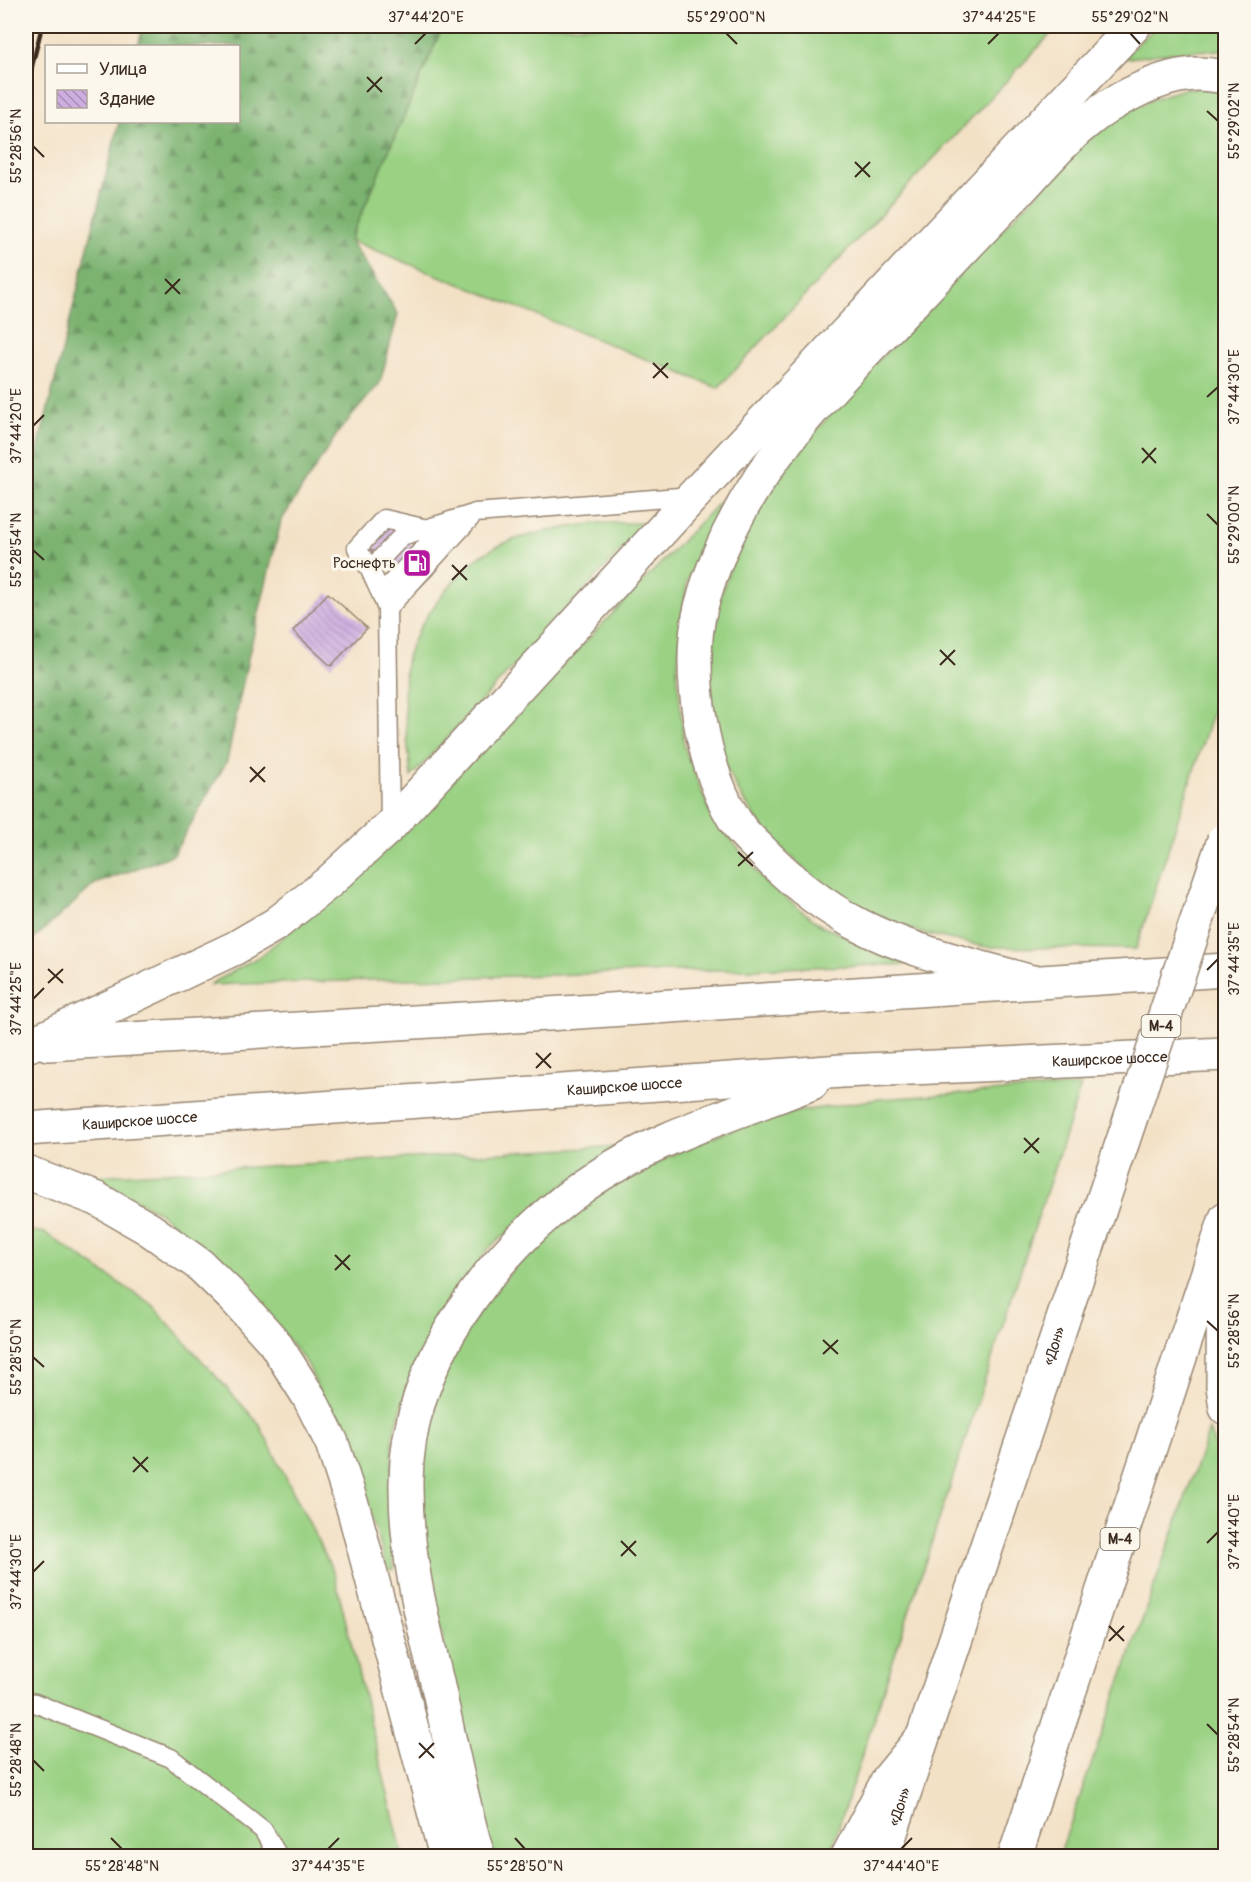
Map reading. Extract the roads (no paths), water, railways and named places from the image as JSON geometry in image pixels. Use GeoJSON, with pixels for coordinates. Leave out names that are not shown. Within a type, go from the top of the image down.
{"type":"FeatureCollection","features":[{"type":"Feature","properties":{"kind":"main road"},"geometry":{"type":"LineString","coordinates":[[27,1045],[235,948],[276,924],[329,882],[390,826],[694,495],[1134,26]]}},
{"type":"Feature","properties":{"kind":"main road"},"geometry":{"type":"LineString","coordinates":[[1032,982],[919,949],[861,926],[820,902],[784,875],[740,828],[716,782],[703,737],[696,653],[700,609],[714,566],[730,531],[760,478],[808,415],[961,251],[1083,125],[1121,99],[1157,82],[1196,74],[1226,77]]}},
{"type":"Feature","properties":{"kind":"main road","name":"«Дон»"},"geometry":{"type":"LineString","coordinates":[[883,1857],[1225,837]]}},
{"type":"Feature","properties":{"kind":"main road"},"geometry":{"type":"LineString","coordinates":[[27,1045],[536,1015],[1226,970]]}},
{"type":"Feature","properties":{"kind":"main road","name":"Каширское шоссе"},"geometry":{"type":"LineString","coordinates":[[26,1128],[842,1071],[1226,1054]]}},
{"type":"Feature","properties":{"kind":"main road"},"geometry":{"type":"LineString","coordinates":[[478,1857],[414,1582],[407,1532],[406,1479],[411,1433],[424,1386],[441,1346],[466,1302],[502,1259],[538,1223],[586,1184],[647,1150],[690,1131],[842,1071]]}},
{"type":"Feature","properties":{"kind":"main road"},"geometry":{"type":"LineString","coordinates":[[26,1172],[97,1199],[149,1229],[200,1265],[274,1342],[309,1397],[332,1443],[354,1511],[446,1857]]}},
{"type":"Feature","properties":{"kind":"main road"},"geometry":{"type":"LineString","coordinates":[[1225,1220],[1222,1386],[1226,1408]]}},
{"type":"Feature","properties":{"kind":"main road","name":"М-4"},"geometry":{"type":"LineString","coordinates":[[1015,1857],[1225,1220]]}},
{"type":"Feature","properties":{"kind":"main road"},"geometry":{"type":"LineString","coordinates":[[848,1857],[889,1778],[923,1737]]}},
{"type":"Feature","properties":{"kind":"lane"},"geometry":{"type":"LineString","coordinates":[[390,826],[384,601],[357,548],[384,519],[425,529],[475,513],[694,495]]}},
{"type":"Feature","properties":{"kind":"lane"},"geometry":{"type":"LineString","coordinates":[[384,601],[475,513]]}},
{"type":"Feature","properties":{"kind":"lane"},"geometry":{"type":"LineString","coordinates":[[384,601],[450,521]]}},
{"type":"Feature","properties":{"kind":"lane"},"geometry":{"type":"LineString","coordinates":[[26,1702],[35,1703],[171,1758],[263,1830],[278,1857]]}},
{"type":"Feature","properties":{"kind":"railway"},"geometry":{"type":"LineString","coordinates":[[26,90],[42,26]]}},
{"type":"Feature","properties":{"kind":"place","name":"Роснефть"},"geometry":{"type":"Point","coordinates":[417,563]}}]}
